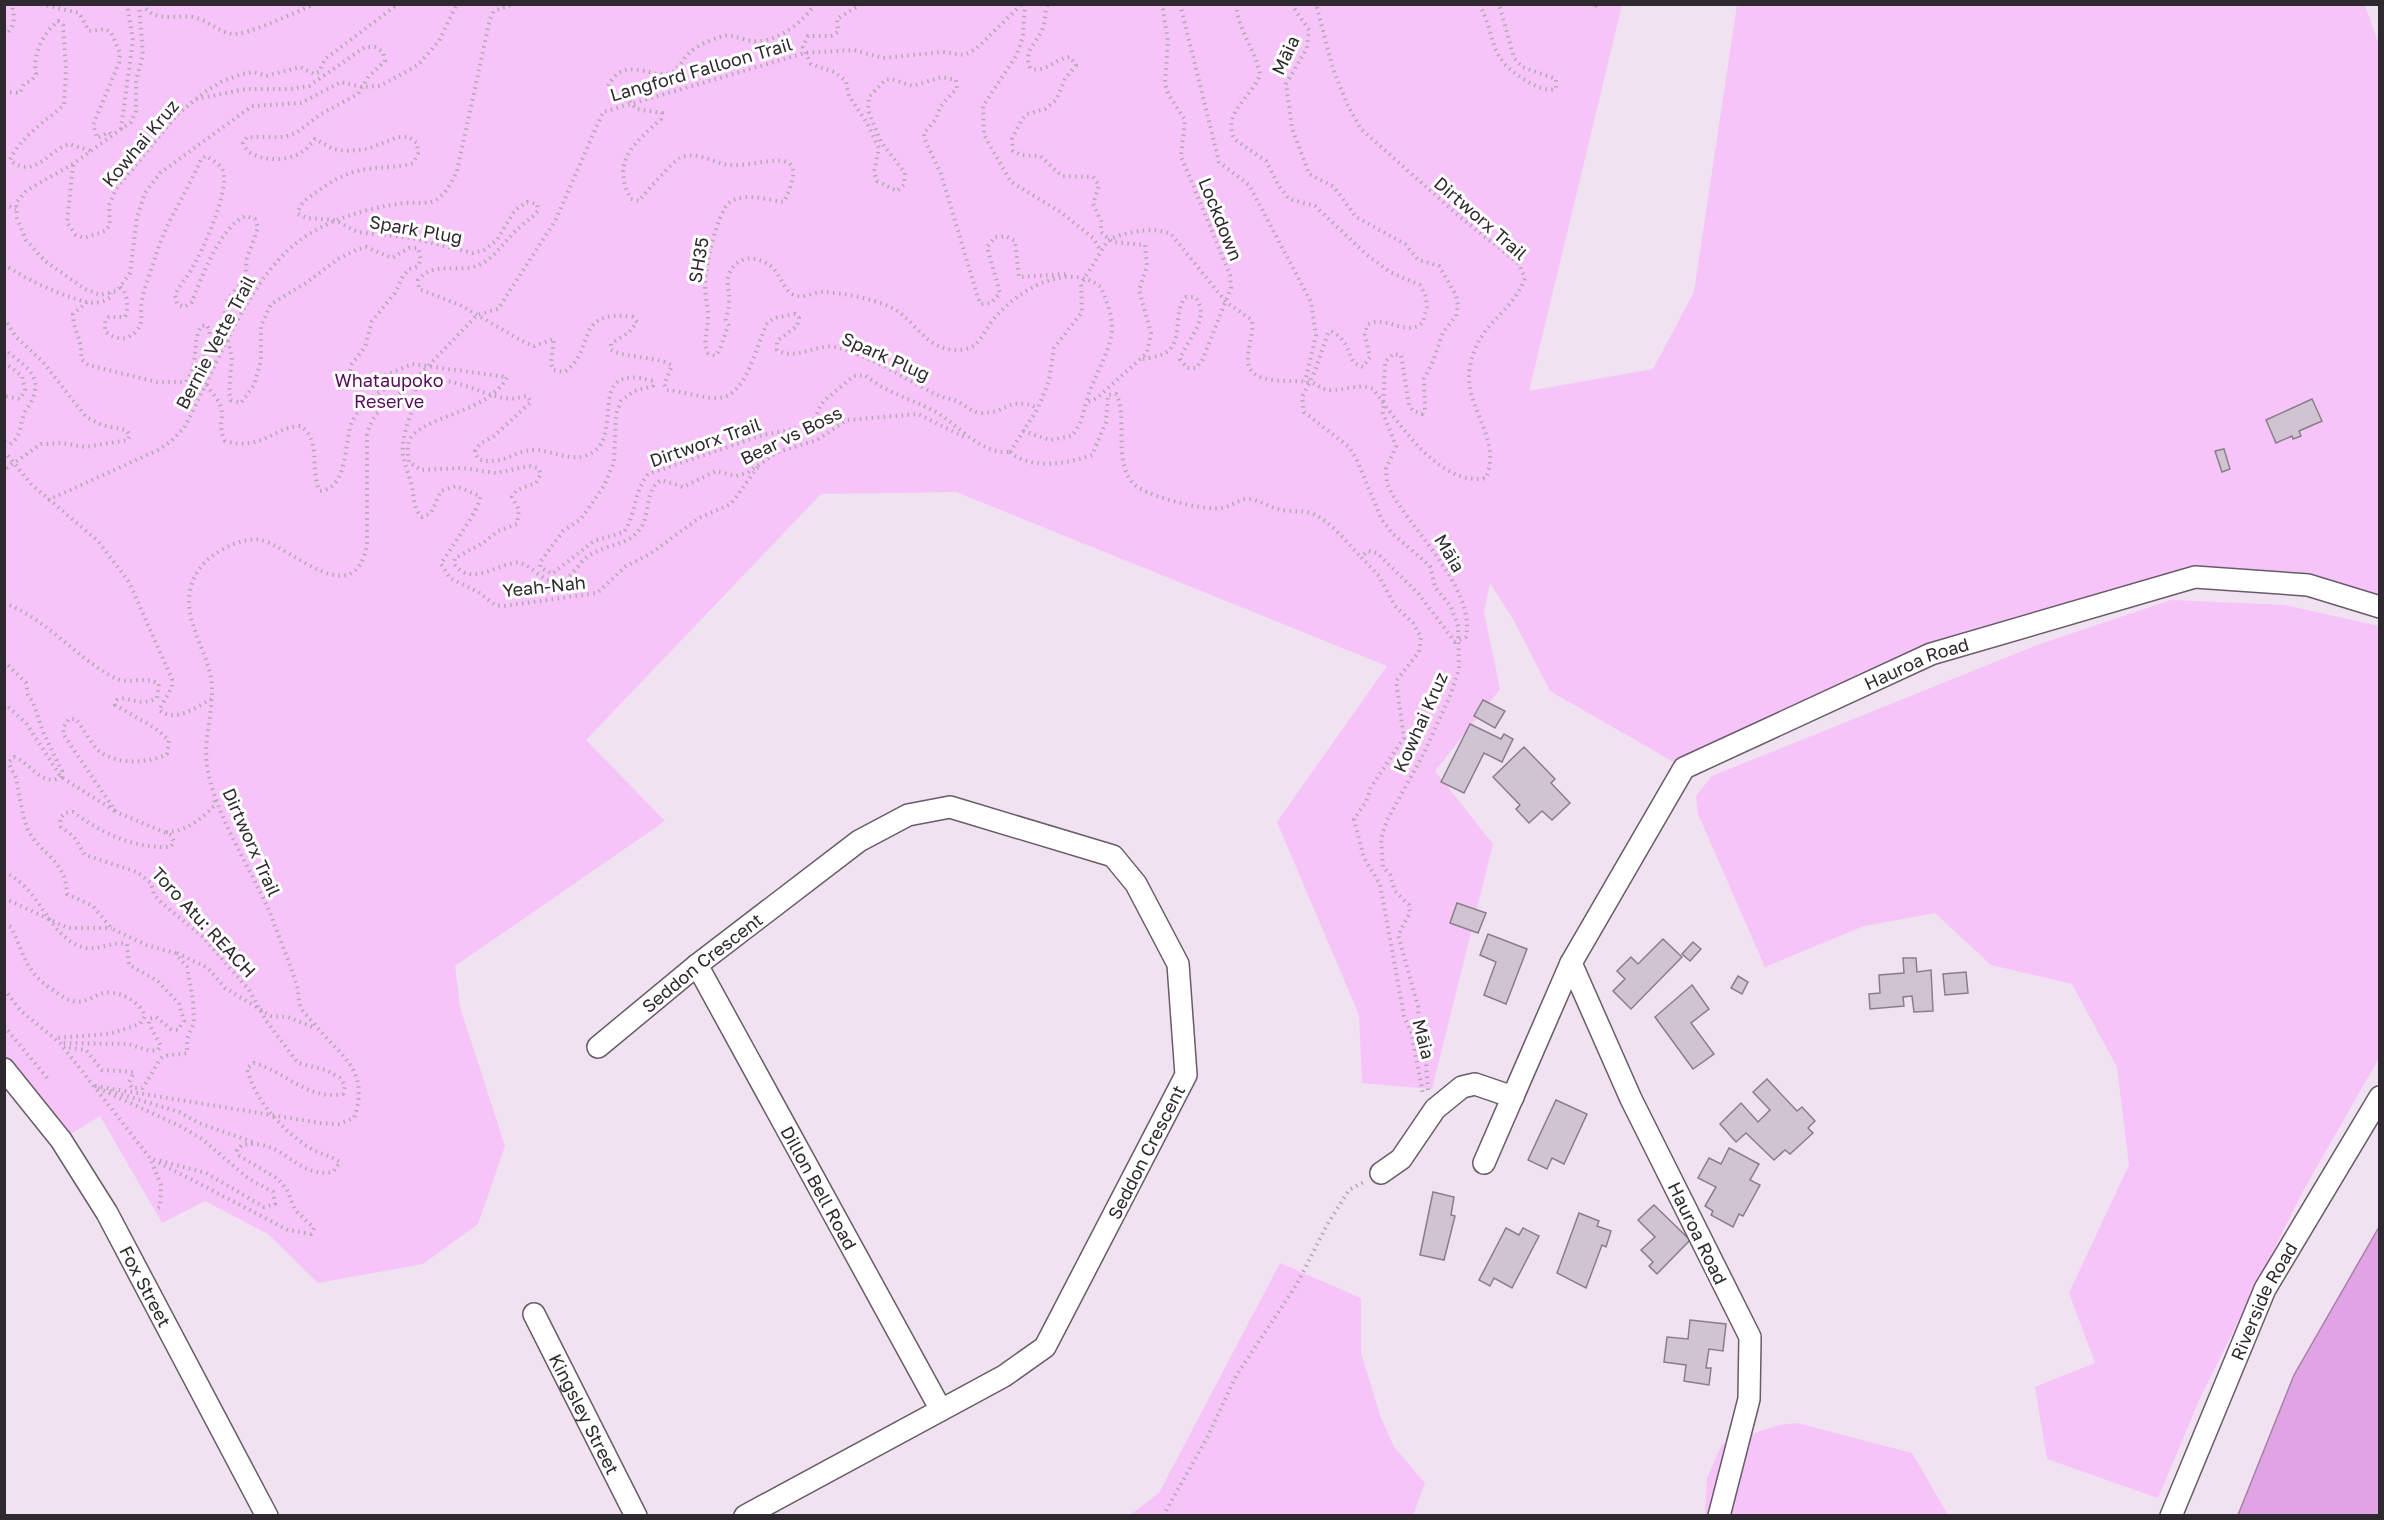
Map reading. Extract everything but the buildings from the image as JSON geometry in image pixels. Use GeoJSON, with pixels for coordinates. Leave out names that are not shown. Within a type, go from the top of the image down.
{"type":"FeatureCollection","features":[{"type":"Feature","properties":{"kind":"street","name":"Hauroa Road"},"geometry":{"type":"LineString","coordinates":[[1484,1163],[1571,963],[1684,768],[1931,654],[2195,577],[2308,585],[2379,607]]}},
{"type":"Feature","properties":{"kind":"street","name":"Seddon Crescent"},"geometry":{"type":"LineString","coordinates":[[598,1047],[697,965],[859,841],[908,815],[950,807],[1113,856],[1136,884],[1178,964],[1186,1075],[1045,1347],[1004,1376],[745,1515]]}},
{"type":"Feature","properties":{"kind":"street","name":"Hauroa Road"},"geometry":{"type":"LineString","coordinates":[[1571,963],[1631,1099],[1750,1337],[1749,1399],[1719,1515]]}},
{"type":"Feature","properties":{"kind":"street","name":"Dillon Bell Road"},"geometry":{"type":"LineString","coordinates":[[697,965],[941,1410]]}},
{"type":"Feature","properties":{"kind":"street","name":"Fox Street"},"geometry":{"type":"LineString","coordinates":[[4,1069],[61,1140],[107,1214],[267,1515]]}},
{"type":"Feature","properties":{"kind":"street"},"geometry":{"type":"LineString","coordinates":[[1381,1173],[1401,1159],[1430,1116],[1442,1102],[1461,1087],[1475,1084],[1513,1097]]}},
{"type":"Feature","properties":{"kind":"street","name":"Riverside Road"},"geometry":{"type":"LineString","coordinates":[[2171,1515],[2265,1289],[2379,1097]]}},
{"type":"Feature","properties":{"kind":"street","name":"Kingsley Street"},"geometry":{"type":"LineString","coordinates":[[534,1314],[636,1515]]}},
{"type":"Feature","properties":{"kind":"path"},"geometry":{"type":"LineString","coordinates":[[41,4],[79,13],[89,31],[111,32],[120,53],[119,63],[93,125],[97,138],[109,132],[112,136]]}},
{"type":"Feature","properties":{"kind":"path"},"geometry":{"type":"LineString","coordinates":[[113,4],[126,4],[133,40],[121,129]]}},
{"type":"Feature","properties":{"kind":"path"},"geometry":{"type":"LineString","coordinates":[[141,5],[160,18],[194,17],[233,35],[247,32],[315,4]]}},
{"type":"Feature","properties":{"kind":"path","name":"Kowhai Kruz"},"geometry":{"type":"LineString","coordinates":[[73,164],[67,223],[76,235],[84,238],[105,231],[110,225],[109,205],[116,189],[178,114],[196,99],[220,82],[242,74],[254,72],[266,76],[300,67],[314,74],[319,72],[325,59],[398,4]]}},
{"type":"Feature","properties":{"kind":"path"},"geometry":{"type":"LineString","coordinates":[[141,5],[143,56],[136,80],[136,111],[131,122],[73,164],[27,190],[16,203],[17,218],[26,240],[45,261],[85,289],[100,295],[120,287],[130,273],[137,217],[145,193],[160,173],[252,106],[301,103],[341,82],[362,87],[380,86],[418,65],[439,41],[457,4]]}},
{"type":"Feature","properties":{"kind":"path","name":"Bernie Vette Trail"},"geometry":{"type":"LineString","coordinates":[[48,500],[170,442],[184,428],[255,290],[279,257],[308,235],[335,220],[378,207],[433,201],[451,185],[457,171],[490,19],[494,11],[513,4]]}},
{"type":"Feature","properties":{"kind":"path","name":"SH35"},"geometry":{"type":"LineString","coordinates":[[815,4],[800,21],[774,37],[758,41],[734,35],[711,40],[690,52],[677,69],[670,73],[641,69],[622,71],[612,77],[608,86],[610,93],[617,98],[627,98],[636,109],[662,112],[661,119],[631,146],[626,159],[623,174],[625,189],[631,199],[639,201],[678,158],[689,154],[714,163],[733,165],[770,159],[784,160],[790,165],[793,174],[792,186],[784,202],[745,197],[732,201],[721,215],[706,272],[708,325],[704,345],[708,353],[715,356],[724,346],[724,333],[729,326],[726,320],[730,301],[727,286],[729,275],[736,264],[748,258],[763,260],[790,293],[800,296],[821,292],[891,307],[922,334],[941,347],[953,350],[964,350],[975,345],[998,315],[1016,298],[1035,286],[1065,277],[1084,276]]}},
{"type":"Feature","properties":{"kind":"path"},"geometry":{"type":"LineString","coordinates":[[861,4],[837,19],[838,32],[831,36],[808,36],[804,40],[804,53],[811,64],[834,72],[846,81],[853,105],[862,115],[879,148],[874,172],[877,181],[891,190],[897,191],[904,185],[905,173],[882,142],[868,110],[869,97],[885,80],[891,79],[912,86],[941,77],[952,77],[956,80],[957,88],[940,107],[936,119],[924,133],[924,138],[941,174],[981,304],[991,303],[1000,292],[987,247],[994,237],[1006,236],[1015,242],[1019,278],[1074,274],[1084,276],[1101,287],[1112,327],[1110,340],[1096,370],[1080,424],[1072,436],[1050,440],[1023,431]]}},
{"type":"Feature","properties":{"kind":"path"},"geometry":{"type":"LineString","coordinates":[[1024,4],[1023,37],[1016,56],[983,106],[984,135],[1011,182],[1062,213],[1093,238],[1101,251]]}},
{"type":"Feature","properties":{"kind":"path","name":"Langford Falloon Trail"},"geometry":{"type":"LineString","coordinates":[[414,383],[477,315],[498,309],[555,221],[603,112],[804,53],[854,50],[883,58],[943,52],[964,55],[976,49],[1024,4]]}},
{"type":"Feature","properties":{"kind":"path"},"geometry":{"type":"LineString","coordinates":[[1048,4],[1042,30],[1032,42],[1029,51],[1030,68],[1040,70],[1070,57],[1076,65],[1065,79],[1056,100],[1045,109],[1027,114],[1021,121],[1012,139],[1013,151],[1021,155],[1040,156],[1062,176],[1096,179],[1099,185],[1094,208],[1101,221],[1101,232],[1108,240],[1143,244],[1148,251],[1148,266],[1139,290],[1151,342],[1142,359],[1097,398],[1086,403]]}},
{"type":"Feature","properties":{"kind":"path","name":"Lockdown"},"geometry":{"type":"LineString","coordinates":[[1142,359],[1161,355],[1170,349],[1177,334],[1182,301],[1186,297],[1195,297],[1201,313],[1200,321],[1180,359],[1187,368],[1196,368],[1202,361],[1231,288],[1230,275],[1181,156],[1185,120],[1168,94],[1165,83],[1168,42],[1162,4]]}},
{"type":"Feature","properties":{"kind":"path"},"geometry":{"type":"LineString","coordinates":[[1180,4],[1219,162],[1249,185],[1311,302],[1316,335],[1307,382]]}},
{"type":"Feature","properties":{"kind":"path","name":"Kowhai Kruz"},"geometry":{"type":"LineString","coordinates":[[1236,4],[1238,19],[1260,74],[1236,110],[1232,122],[1234,139],[1266,161],[1279,186],[1289,199],[1315,206],[1367,255],[1390,272],[1419,285],[1426,297],[1425,316],[1419,326],[1404,328],[1377,322],[1367,326],[1365,335],[1370,357],[1363,366],[1354,363],[1349,347],[1338,334],[1331,331],[1328,333],[1315,371],[1307,382],[1302,397],[1304,412],[1349,447],[1356,458],[1382,520],[1393,534],[1430,566],[1438,594],[1451,607],[1458,626],[1459,669],[1450,696],[1424,753],[1388,820],[1381,839],[1383,867],[1390,875],[1395,891],[1408,905],[1410,913],[1398,935],[1418,1006],[1420,1048],[1428,1072],[1430,1116]]}},
{"type":"Feature","properties":{"kind":"path","name":"Māia"},"geometry":{"type":"LineString","coordinates":[[1291,4],[1309,30],[1307,48],[1286,84],[1292,128],[1309,174],[1334,187],[1356,217],[1405,244],[1418,260],[1439,266],[1456,295],[1456,316],[1443,332],[1424,379],[1425,403],[1422,414],[1413,411],[1409,405],[1401,355],[1398,353],[1393,354],[1385,362],[1383,403],[1385,424],[1396,446],[1386,469],[1387,484],[1450,578],[1468,621],[1466,637],[1460,642]]}},
{"type":"Feature","properties":{"kind":"path","name":"Dirtworx Trail"},"geometry":{"type":"LineString","coordinates":[[1108,240],[1145,230],[1162,230],[1171,234],[1227,302],[1252,320],[1248,361],[1256,375],[1275,381],[1307,382],[1331,390],[1366,386],[1373,389],[1404,433],[1442,466],[1466,479],[1486,478],[1492,463],[1490,447],[1472,392],[1469,370],[1482,332],[1513,300],[1525,278],[1519,264],[1459,216],[1361,129],[1348,106],[1333,69],[1316,4]]}},
{"type":"Feature","properties":{"kind":"path"},"geometry":{"type":"LineString","coordinates":[[1479,4],[1494,49],[1502,62],[1533,85],[1547,90],[1556,89],[1556,79],[1522,67],[1514,58],[1499,4]]}},
{"type":"Feature","properties":{"kind":"path"},"geometry":{"type":"LineString","coordinates":[[4,36],[12,30],[15,21],[11,6]]}},
{"type":"Feature","properties":{"kind":"path"},"geometry":{"type":"LineString","coordinates":[[4,92],[20,93],[24,84],[32,80],[36,74],[35,53],[58,21],[63,25],[66,69],[64,105],[26,138],[15,150],[10,160],[17,166],[32,167],[69,144],[92,151]]}},
{"type":"Feature","properties":{"kind":"path","name":"Spark Plug"},"geometry":{"type":"LineString","coordinates":[[196,99],[246,89],[291,89],[309,86],[365,47],[375,47],[383,52],[385,61],[358,94],[321,114],[296,133],[284,137],[247,136],[243,143],[245,150],[253,156],[268,157],[302,153],[315,139],[333,149],[347,151],[368,149],[398,137],[408,137],[417,143],[418,153],[413,163],[358,171],[342,177],[305,200],[299,208],[298,214],[307,218],[335,220],[357,232],[411,238],[473,253],[484,250],[497,240],[515,210],[527,202],[537,204],[537,212],[532,218],[480,265],[435,268],[425,272],[418,280],[419,289],[477,315],[534,346],[554,339],[551,364],[553,370],[564,372],[575,365],[589,328],[597,320],[611,316],[633,316],[637,322],[635,327],[611,344],[611,351],[632,358],[668,362],[672,366],[664,384],[667,390],[718,399],[728,396],[738,388],[767,324],[774,318],[795,314],[799,318],[797,326],[777,341],[777,350],[783,353],[798,354],[831,346],[840,348],[941,397],[958,401],[970,410],[981,413],[1019,402],[1038,408]]}},
{"type":"Feature","properties":{"kind":"path"},"geometry":{"type":"LineString","coordinates":[[120,287],[124,290],[127,312],[125,317],[109,317],[105,321],[105,331],[112,337],[126,339],[136,332],[142,322],[142,297],[157,251],[187,184],[198,169],[201,159],[206,156],[220,166],[224,173],[223,189],[203,245],[175,295],[177,304],[184,307],[192,302],[199,279],[230,227],[237,219],[246,216],[255,219],[258,228],[247,258],[245,278],[228,299],[223,320],[232,358],[229,392],[231,400],[241,403],[254,385],[259,369],[263,317],[271,304],[306,283],[338,259],[366,247],[392,258],[409,248],[418,248],[421,260],[417,267],[409,269],[403,276],[395,293],[372,321],[364,347],[352,364],[348,379],[355,388],[412,364],[432,365],[507,378],[492,394]]}},
{"type":"Feature","properties":{"kind":"path"},"geometry":{"type":"LineString","coordinates":[[4,204],[16,209]]}},
{"type":"Feature","properties":{"kind":"path"},"geometry":{"type":"LineString","coordinates":[[1010,452],[1038,408],[1050,381],[1054,348],[1082,312],[1081,284],[1084,276],[1108,240]]}},
{"type":"Feature","properties":{"kind":"path"},"geometry":{"type":"LineString","coordinates":[[4,264],[20,276],[87,302],[102,302],[110,298],[111,292]]}},
{"type":"Feature","properties":{"kind":"path"},"geometry":{"type":"LineString","coordinates":[[87,302],[73,314],[73,323],[82,341],[81,359],[88,365],[157,382],[186,382],[196,363],[196,335],[201,326],[207,325],[210,340],[203,362],[203,376],[221,407],[219,428],[225,441],[238,444],[256,442],[293,427],[300,426],[308,430],[312,439],[316,483],[320,490],[327,490],[335,483],[345,455],[349,430],[364,404],[391,384],[410,379],[414,383]]}},
{"type":"Feature","properties":{"kind":"path"},"geometry":{"type":"LineString","coordinates":[[4,318],[16,337],[43,362],[86,417],[102,425],[126,430],[130,435],[128,440],[120,443],[98,446],[40,444],[4,470]]}},
{"type":"Feature","properties":{"kind":"path"},"geometry":{"type":"LineString","coordinates":[[4,348],[28,366],[33,377],[33,391],[15,441],[10,444],[4,441]]}},
{"type":"Feature","properties":{"kind":"path"},"geometry":{"type":"LineString","coordinates":[[4,362],[22,376],[25,390],[20,399],[4,396]]}},
{"type":"Feature","properties":{"kind":"path","name":"Dirtworx Trail"},"geometry":{"type":"LineString","coordinates":[[319,1030],[301,1008],[298,987],[272,918],[215,797],[205,750],[211,678],[189,610],[190,590],[198,569],[225,548],[245,540],[262,540],[320,572],[333,576],[351,572],[364,560],[367,545],[365,447],[370,422],[378,411],[414,383],[437,381],[468,385],[506,399],[527,396],[531,402],[495,436],[480,444],[476,452],[478,459],[491,463],[536,450],[583,457],[600,449],[607,433],[608,395],[614,385],[630,379],[653,381],[653,386],[634,391],[621,401],[616,414],[617,447],[611,470],[588,511],[562,531],[541,561],[540,567],[544,572],[552,574],[594,541],[624,532],[631,520],[639,484],[648,474],[763,435],[813,425],[820,406],[854,376],[865,375],[886,390],[930,409],[972,440],[1001,452],[1010,452]]}},
{"type":"Feature","properties":{"kind":"path","name":"Yeah-Nah"},"geometry":{"type":"LineString","coordinates":[[414,383],[416,394],[406,427],[401,456],[417,512],[422,517],[431,513],[441,491],[456,486],[480,496],[477,509],[448,550],[441,564],[450,578],[478,592],[495,604],[504,606],[597,593],[626,566],[650,554],[699,518],[731,504],[762,462]]}},
{"type":"Feature","properties":{"kind":"path","name":"Bear vs Boss"},"geometry":{"type":"LineString","coordinates":[[492,394],[457,415],[420,429],[410,440],[407,452],[409,462],[421,470],[463,468],[496,473],[529,466],[538,468],[541,474],[536,483],[517,490],[512,497],[519,510],[517,524],[498,531],[483,543],[455,558],[454,564],[458,568],[479,575],[514,563],[523,564],[549,580],[559,581],[571,574],[587,557],[633,537],[642,527],[651,488],[661,480],[682,487],[716,471],[736,476],[747,473],[778,452],[817,440],[847,420],[918,414],[950,432],[972,440]]}},
{"type":"Feature","properties":{"kind":"path","name":"Māia"},"geometry":{"type":"LineString","coordinates":[[1010,452],[1026,462],[1039,464],[1092,455],[1106,422],[1108,395],[1116,394],[1120,405],[1120,438],[1125,466],[1136,486],[1165,498],[1219,509],[1246,499],[1282,510],[1313,514],[1326,522],[1361,556],[1379,576],[1395,606],[1413,623],[1421,637],[1419,652],[1396,681],[1404,738],[1371,787],[1366,802],[1354,819],[1364,858],[1380,884],[1404,1016],[1411,1032],[1421,1088],[1430,1116]]}},
{"type":"Feature","properties":{"kind":"path"},"geometry":{"type":"LineString","coordinates":[[4,451],[48,500],[98,541],[129,582],[172,679],[172,687],[159,710],[172,716],[211,699]]}},
{"type":"Feature","properties":{"kind":"path"},"geometry":{"type":"LineString","coordinates":[[1361,556],[1368,551],[1377,553],[1418,593],[1431,613],[1446,627],[1455,642],[1460,642]]}},
{"type":"Feature","properties":{"kind":"path"},"geometry":{"type":"LineString","coordinates":[[4,603],[36,620],[111,677],[127,683],[153,680],[159,684],[157,698],[138,703],[124,698],[117,700],[115,705],[155,728],[169,740],[166,754],[155,760],[141,762],[111,756],[99,750],[75,719],[69,719],[64,726],[63,734],[116,812]]}},
{"type":"Feature","properties":{"kind":"path"},"geometry":{"type":"LineString","coordinates":[[4,661],[26,683],[28,695],[58,760],[62,777]]}},
{"type":"Feature","properties":{"kind":"path"},"geometry":{"type":"LineString","coordinates":[[4,702],[26,723],[62,777],[116,812],[160,831],[177,831],[188,827],[214,806],[215,797]]}},
{"type":"Feature","properties":{"kind":"path"},"geometry":{"type":"LineString","coordinates":[[62,777],[57,780],[41,777],[21,759],[14,757],[9,762],[18,782],[16,792],[23,805],[27,829],[61,868],[67,894],[93,906],[111,928],[146,945],[175,952],[208,968],[225,988],[271,1016],[288,1017],[319,1030],[348,1061],[358,1080],[361,1098],[354,1118],[339,1124],[95,1086]]}},
{"type":"Feature","properties":{"kind":"path","name":"Toro Atu: REACH"},"geometry":{"type":"LineString","coordinates":[[160,831],[171,835],[174,842],[170,847],[129,844],[113,838],[73,812],[65,813],[60,818],[61,827],[74,837],[85,855],[136,872],[151,883],[154,895],[203,937],[249,990],[297,1063],[326,1070],[340,1078],[345,1086],[343,1094],[332,1096],[316,1093],[254,1063],[247,1068],[249,1080],[272,1114],[301,1142],[340,1162],[333,1172],[324,1174],[310,1171],[276,1149],[254,1142]]}},
{"type":"Feature","properties":{"kind":"path"},"geometry":{"type":"LineString","coordinates":[[4,872],[28,888],[51,921],[71,942],[85,948],[99,948],[120,942],[128,944],[129,965],[158,981],[179,1004],[184,1021],[178,1030],[171,1029],[156,1017],[150,1019],[149,1024],[161,1046],[158,1050],[150,1051],[128,1044],[60,1043]]}},
{"type":"Feature","properties":{"kind":"path"},"geometry":{"type":"LineString","coordinates":[[4,898],[25,906],[51,921],[74,929],[111,928]]}},
{"type":"Feature","properties":{"kind":"path"},"geometry":{"type":"LineString","coordinates":[[4,924],[10,927],[24,961],[33,974],[52,989],[74,1002],[84,1002],[111,992],[132,1000],[145,1016],[140,1024],[109,1034],[55,1038]]}},
{"type":"Feature","properties":{"kind":"path"},"geometry":{"type":"LineString","coordinates":[[64,1047],[86,1050],[102,1070],[112,1073],[134,1072],[129,1083],[132,1088],[142,1088],[155,1071],[158,1060],[164,1056],[188,1053],[187,1039],[194,1023],[193,1000],[187,968],[175,952]]}},
{"type":"Feature","properties":{"kind":"path"},"geometry":{"type":"LineString","coordinates":[[4,989],[21,1011],[64,1047],[150,1158],[161,1185],[160,1207],[155,1210]]}},
{"type":"Feature","properties":{"kind":"path"},"geometry":{"type":"LineString","coordinates":[[4,1026],[49,1080]]}},
{"type":"Feature","properties":{"kind":"path"},"geometry":{"type":"LineString","coordinates":[[95,1086],[179,1112],[199,1123],[254,1142]]}},
{"type":"Feature","properties":{"kind":"path"},"geometry":{"type":"LineString","coordinates":[[95,1086],[135,1107],[156,1113],[202,1139],[235,1169],[273,1192],[275,1204],[264,1207],[206,1173],[150,1158]]}},
{"type":"Feature","properties":{"kind":"path"},"geometry":{"type":"LineString","coordinates":[[150,1158],[288,1230],[311,1234],[314,1228],[295,1210],[287,1190],[278,1179],[238,1155],[237,1150],[242,1144],[254,1142]]}},
{"type":"Feature","properties":{"kind":"path"},"geometry":{"type":"LineString","coordinates":[[1163,1515],[1208,1436],[1236,1376],[1297,1284],[1327,1226],[1349,1190],[1381,1173]]}},
{"type":"Feature","properties":{"kind":"green space","name":"Whataupoko Reserve"},"geometry":{"type":"Polygon","coordinates":[[[4,5],[1622,5],[1529,391],[1653,369],[1694,292],[1737,5],[2365,5],[2380,48],[2379,607],[2195,577],[1931,654],[1684,768],[1550,691],[1513,619],[1490,583],[1484,612],[1500,689],[1435,771],[1493,844],[1432,1089],[1362,1083],[1359,1015],[1277,822],[1387,666],[956,492],[821,494],[586,740],[665,821],[455,966],[460,1007],[505,1146],[478,1224],[423,1264],[318,1283],[268,1234],[205,1201],[162,1223],[100,1116],[61,1140],[5,1069],[4,5]]]}},
{"type":"Feature","properties":{"kind":"green space"},"geometry":{"type":"Polygon","coordinates":[[[2171,600],[2285,605],[2379,626],[2379,1058],[2303,1191],[2200,1398],[2158,1498],[2047,1459],[2035,1387],[2095,1363],[2069,1293],[2129,1165],[2117,1067],[2072,984],[1991,965],[1935,913],[1864,926],[1765,967],[1698,814],[1696,796],[1712,776],[2037,645],[2171,600]]]}},
{"type":"Feature","properties":{"kind":"green space"},"geometry":{"type":"Polygon","coordinates":[[[1280,1263],[1361,1298],[1361,1353],[1381,1418],[1394,1447],[1425,1483],[1413,1515],[1130,1515],[1159,1493],[1280,1263]]]}},
{"type":"Feature","properties":{"kind":"green space"},"geometry":{"type":"Polygon","coordinates":[[[1797,1423],[1912,1453],[1948,1515],[1705,1516],[1707,1478],[1722,1444],[1779,1425],[1797,1423]]]}},
{"type":"Feature","properties":{"kind":"shaded area"},"geometry":{"type":"Polygon","coordinates":[[[2379,1227],[2379,1515],[2238,1515],[2294,1375],[2379,1227]]]}}]}
